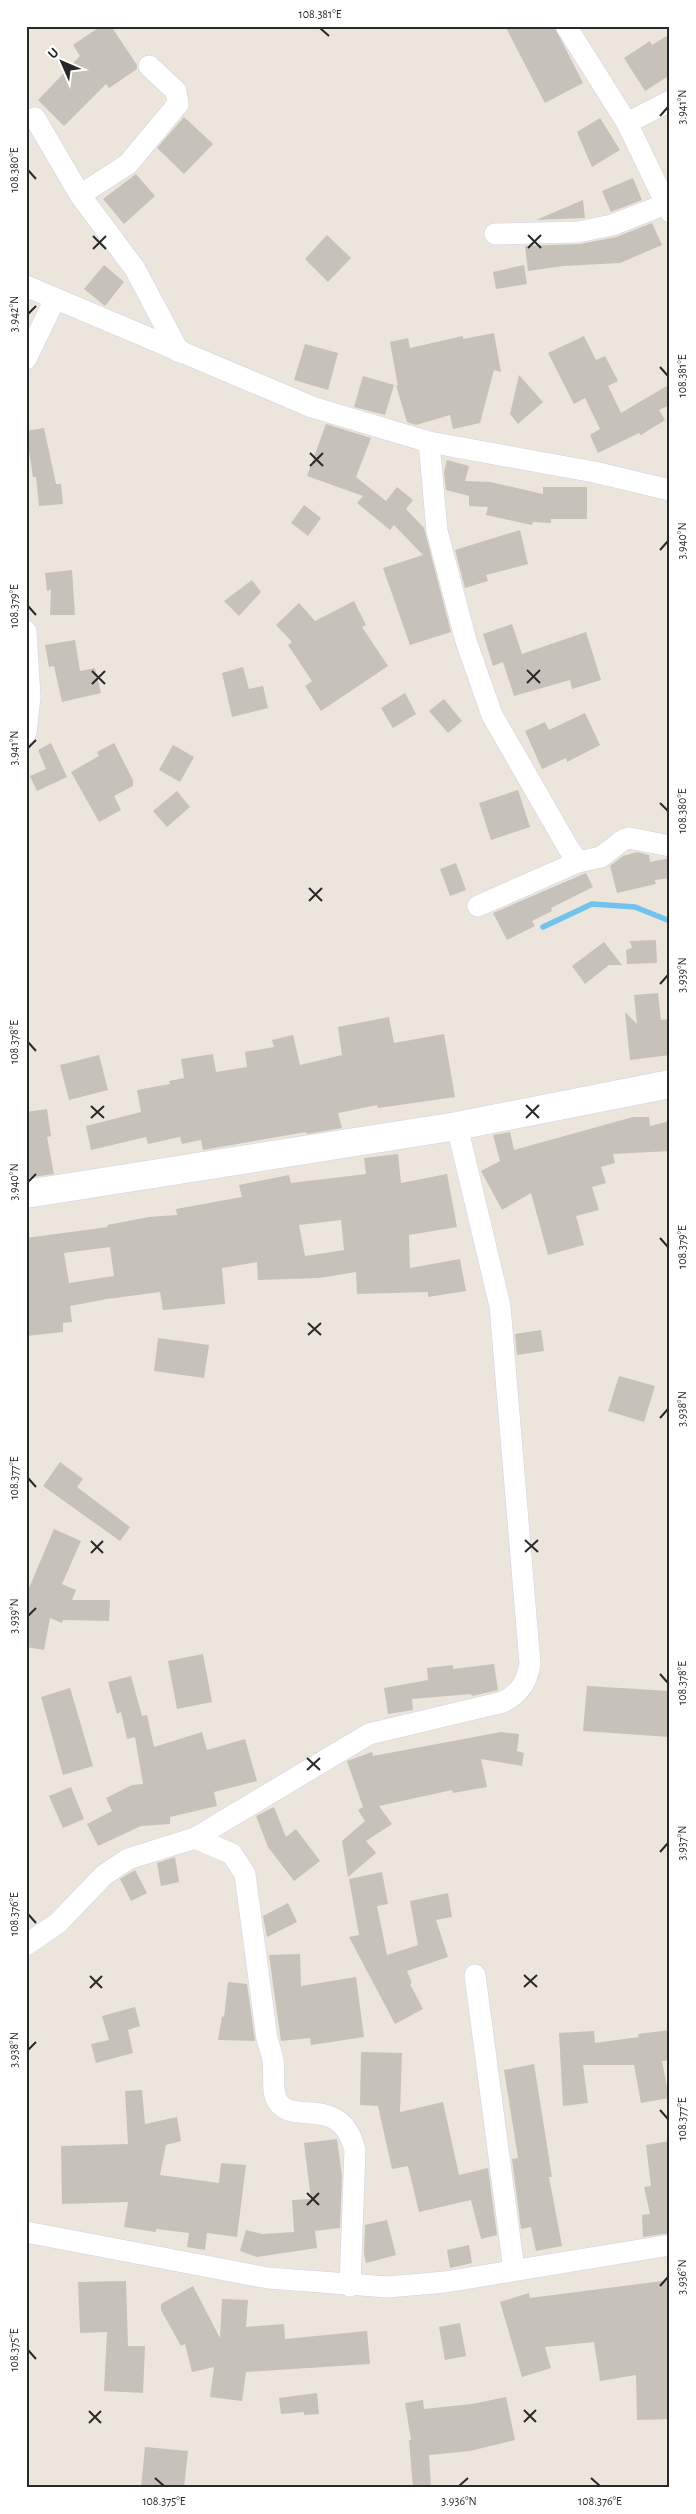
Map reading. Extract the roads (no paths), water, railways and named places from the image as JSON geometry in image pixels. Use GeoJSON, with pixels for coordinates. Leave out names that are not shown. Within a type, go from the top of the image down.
{"type":"FeatureCollection","features":[{"type":"Feature","properties":{"kind":"street"},"geometry":{"type":"LineString","coordinates":[[495,234],[578,232],[612,225],[668,208],[627,123],[566,26]]}},
{"type":"Feature","properties":{"kind":"street"},"geometry":{"type":"LineString","coordinates":[[80,195],[128,164],[178,104],[179,97],[173,86],[149,66]]}},
{"type":"Feature","properties":{"kind":"street"},"geometry":{"type":"LineString","coordinates":[[627,123],[670,100]]}},
{"type":"Feature","properties":{"kind":"street"},"geometry":{"type":"LineString","coordinates":[[34,118],[80,195],[135,269],[179,352]]}},
{"type":"Feature","properties":{"kind":"street"},"geometry":{"type":"LineString","coordinates":[[26,286],[312,407],[429,442],[594,472],[670,490]]}},
{"type":"Feature","properties":{"kind":"street"},"geometry":{"type":"LineString","coordinates":[[26,360],[55,299]]}},
{"type":"Feature","properties":{"kind":"street"},"geometry":{"type":"LineString","coordinates":[[429,442],[437,531],[466,641],[492,715],[578,862]]}},
{"type":"Feature","properties":{"kind":"street"},"geometry":{"type":"LineString","coordinates":[[26,631],[30,697],[26,733]]}},
{"type":"Feature","properties":{"kind":"street"},"geometry":{"type":"LineString","coordinates":[[478,906],[578,862],[601,857],[623,840],[630,838],[670,846]]}},
{"type":"Feature","properties":{"kind":"street"},"geometry":{"type":"LineString","coordinates":[[26,1194],[457,1126],[670,1084]]}},
{"type":"Feature","properties":{"kind":"street"},"geometry":{"type":"LineString","coordinates":[[26,1945],[58,1923],[93,1886],[128,1859],[195,1838],[368,1734],[503,1702],[514,1696],[524,1686],[529,1674],[530,1664],[500,1306],[457,1126]]}},
{"type":"Feature","properties":{"kind":"street"},"geometry":{"type":"LineString","coordinates":[[195,1838],[232,1854],[245,1874],[267,2038],[273,2060],[276,2100],[285,2109],[330,2116],[338,2120],[353,2139],[356,2150],[350,2286]]}},
{"type":"Feature","properties":{"kind":"street"},"geometry":{"type":"LineString","coordinates":[[476,1975],[514,2270]]}},
{"type":"Feature","properties":{"kind":"street"},"geometry":{"type":"LineString","coordinates":[[26,2232],[268,2278],[350,2286],[388,2287],[445,2282],[670,2244]]}},
{"type":"Feature","properties":{"kind":"waterway"},"geometry":{"type":"LineString","coordinates":[[543,927],[592,904],[635,907],[670,921]]}}]}
